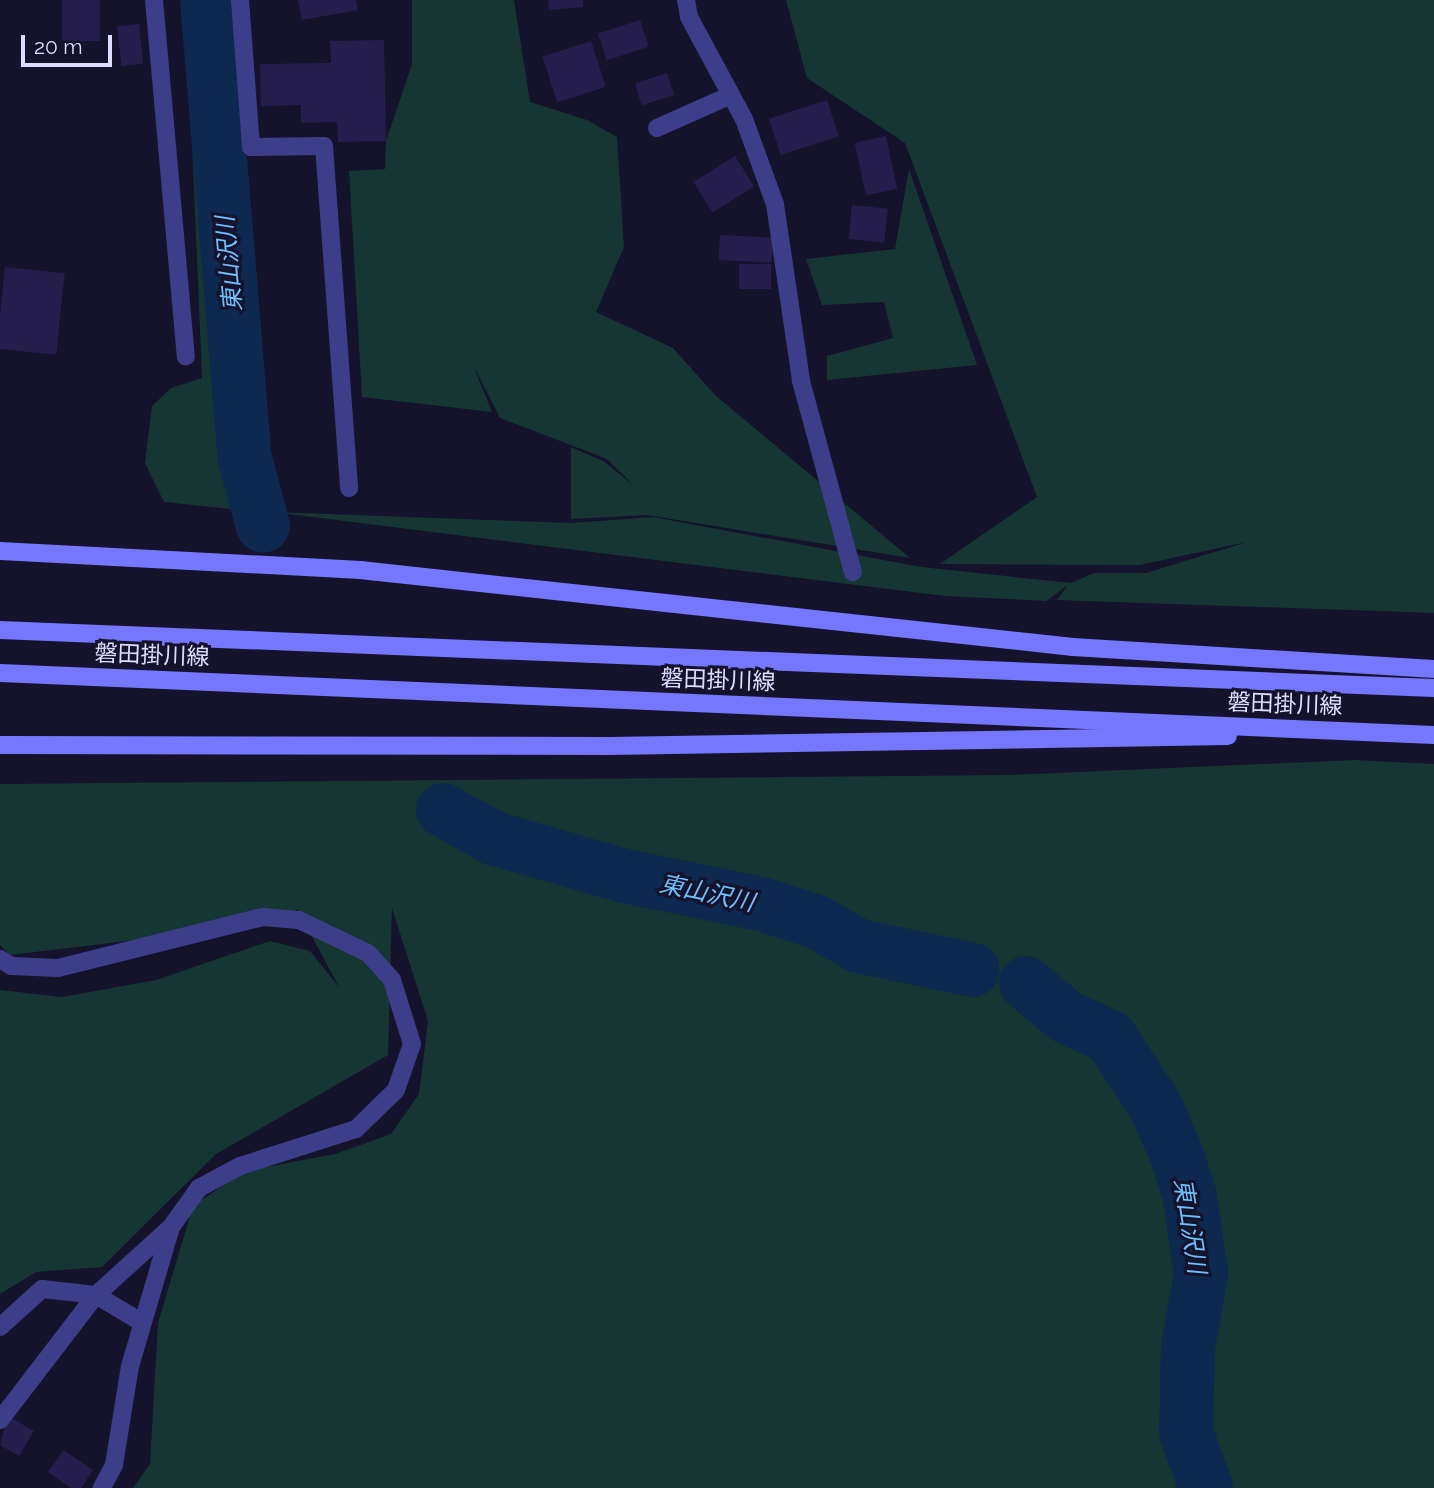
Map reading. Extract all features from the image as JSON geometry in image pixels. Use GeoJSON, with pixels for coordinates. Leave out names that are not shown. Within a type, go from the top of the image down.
{"type":"FeatureCollection","features":[{"type":"Feature","properties":{"kind":"main road"},"geometry":{"type":"LineString","coordinates":[[0,551],[360,570],[1073,647],[1434,669]]}},
{"type":"Feature","properties":{"kind":"main road","name":"磐田掛川線"},"geometry":{"type":"LineString","coordinates":[[0,630],[1434,688]]}},
{"type":"Feature","properties":{"kind":"main road","name":"磐田掛川線"},"geometry":{"type":"LineString","coordinates":[[0,673],[1434,735]]}},
{"type":"Feature","properties":{"kind":"main road"},"geometry":{"type":"LineString","coordinates":[[0,745],[1129,741],[1347,731]]}},
{"type":"Feature","properties":{"kind":"street"},"geometry":{"type":"LineString","coordinates":[[154,0],[186,357]]}},
{"type":"Feature","properties":{"kind":"street"},"geometry":{"type":"LineString","coordinates":[[240,0],[251,147],[324,145],[349,488]]}},
{"type":"Feature","properties":{"kind":"street"},"geometry":{"type":"LineString","coordinates":[[686,0],[689,17],[732,95],[775,205],[801,381],[853,572]]}},
{"type":"Feature","properties":{"kind":"street"},"geometry":{"type":"LineString","coordinates":[[657,128],[732,95]]}},
{"type":"Feature","properties":{"kind":"street"},"geometry":{"type":"LineString","coordinates":[[0,959],[11,966],[58,968],[263,917],[299,920],[368,953],[392,980],[412,1044],[396,1090],[356,1129],[240,1166],[199,1188],[171,1227],[96,1295],[0,1420]]}},
{"type":"Feature","properties":{"kind":"street"},"geometry":{"type":"LineString","coordinates":[[102,1488],[114,1465],[141,1322],[171,1227]]}},
{"type":"Feature","properties":{"kind":"street"},"geometry":{"type":"LineString","coordinates":[[0,1327],[42,1289],[96,1295],[141,1322]]}},
{"type":"Feature","properties":{"kind":"green space"},"geometry":{"type":"Polygon","coordinates":[[[186,0],[229,0],[243,318],[260,485],[242,510],[164,502],[145,463],[152,406],[171,388],[202,378],[186,0]]]}},
{"type":"Feature","properties":{"kind":"green space"},"geometry":{"type":"Polygon","coordinates":[[[412,0],[514,0],[530,102],[587,120],[617,137],[624,247],[596,312],[673,348],[715,395],[910,558],[647,515],[571,519],[571,447],[605,462],[634,486],[607,459],[500,418],[473,365],[492,412],[362,397],[349,171],[385,169],[386,141],[412,64],[412,0]]]}},
{"type":"Feature","properties":{"kind":"green space"},"geometry":{"type":"Polygon","coordinates":[[[786,0],[1434,0],[1434,613],[1057,600],[1068,585],[1046,601],[945,596],[273,512],[571,523],[653,517],[921,567],[1071,583],[1094,573],[1146,573],[1247,542],[1140,565],[940,564],[1037,497],[905,143],[807,78],[786,0]]]}},
{"type":"Feature","properties":{"kind":"green space"},"geometry":{"type":"Polygon","coordinates":[[[909,169],[977,365],[827,380],[827,356],[893,338],[884,302],[822,305],[806,259],[895,249],[909,169]]]}},
{"type":"Feature","properties":{"kind":"green space"},"geometry":{"type":"Polygon","coordinates":[[[1355,760],[1434,764],[1434,1488],[133,1488],[150,1464],[158,1323],[193,1206],[244,1171],[335,1154],[391,1134],[419,1094],[428,1021],[392,908],[388,1055],[216,1154],[102,1267],[36,1272],[0,1294],[0,990],[62,997],[156,980],[270,941],[310,951],[339,987],[298,910],[135,940],[10,955],[0,945],[0,784],[1010,775],[1355,760]],[[466,827],[616,882],[687,897],[466,827]]]}},
{"type":"Feature","properties":{"kind":"building"},"geometry":{"type":"Polygon","coordinates":[[[62,0],[100,0],[100,41],[62,41],[62,0]]]}},
{"type":"Feature","properties":{"kind":"building"},"geometry":{"type":"Polygon","coordinates":[[[298,0],[356,0],[358,10],[302,20],[298,0]]]}},
{"type":"Feature","properties":{"kind":"building"},"geometry":{"type":"Polygon","coordinates":[[[548,0],[583,0],[583,7],[549,10],[548,0]]]}},
{"type":"Feature","properties":{"kind":"building"},"geometry":{"type":"Polygon","coordinates":[[[640,20],[649,47],[607,60],[598,34],[640,20]]]}},
{"type":"Feature","properties":{"kind":"building"},"geometry":{"type":"Polygon","coordinates":[[[139,24],[143,64],[121,66],[117,26],[139,24]]]}},
{"type":"Feature","properties":{"kind":"building"},"geometry":{"type":"Polygon","coordinates":[[[384,40],[386,141],[338,142],[337,122],[301,123],[301,105],[261,106],[260,64],[331,63],[330,41],[384,40]]]}},
{"type":"Feature","properties":{"kind":"building"},"geometry":{"type":"Polygon","coordinates":[[[591,41],[606,87],[557,102],[542,57],[591,41]]]}},
{"type":"Feature","properties":{"kind":"building"},"geometry":{"type":"Polygon","coordinates":[[[667,73],[674,95],[642,105],[635,84],[667,73]]]}},
{"type":"Feature","properties":{"kind":"building"},"geometry":{"type":"Polygon","coordinates":[[[827,100],[839,136],[781,155],[769,119],[827,100]]]}},
{"type":"Feature","properties":{"kind":"building"},"geometry":{"type":"Polygon","coordinates":[[[886,136],[897,189],[866,195],[855,143],[886,136]]]}},
{"type":"Feature","properties":{"kind":"building"},"geometry":{"type":"Polygon","coordinates":[[[735,156],[754,187],[713,212],[693,182],[735,156]]]}},
{"type":"Feature","properties":{"kind":"building"},"geometry":{"type":"Polygon","coordinates":[[[852,205],[888,209],[884,243],[848,239],[852,205]]]}},
{"type":"Feature","properties":{"kind":"building"},"geometry":{"type":"Polygon","coordinates":[[[720,235],[773,238],[772,263],[719,260],[720,235]]]}},
{"type":"Feature","properties":{"kind":"building"},"geometry":{"type":"Polygon","coordinates":[[[739,264],[771,264],[771,289],[739,289],[739,264]]]}},
{"type":"Feature","properties":{"kind":"building"},"geometry":{"type":"Polygon","coordinates":[[[5,267],[65,273],[56,355],[0,349],[5,267]]]}},
{"type":"Feature","properties":{"kind":"building"},"geometry":{"type":"Polygon","coordinates":[[[8,1416],[34,1431],[19,1456],[0,1445],[8,1416]]]}},
{"type":"Feature","properties":{"kind":"building"},"geometry":{"type":"Polygon","coordinates":[[[64,1450],[93,1470],[81,1488],[71,1488],[48,1472],[64,1450]]]}},
{"type":"Feature","properties":{"kind":"waterway","name":"東山沢川"},"geometry":{"type":"LineString","coordinates":[[207,0],[245,459],[263,526]]}},
{"type":"Feature","properties":{"kind":"waterway","name":"東山沢川"},"geometry":{"type":"LineString","coordinates":[[443,810],[493,838],[625,876],[761,904],[815,921],[859,946],[973,970]]}},
{"type":"Feature","properties":{"kind":"waterway","name":"東山沢川"},"geometry":{"type":"LineString","coordinates":[[1026,983],[1065,1016],[1110,1037],[1156,1107],[1177,1156],[1190,1197],[1201,1274],[1188,1347],[1186,1432],[1206,1488]]}}]}
